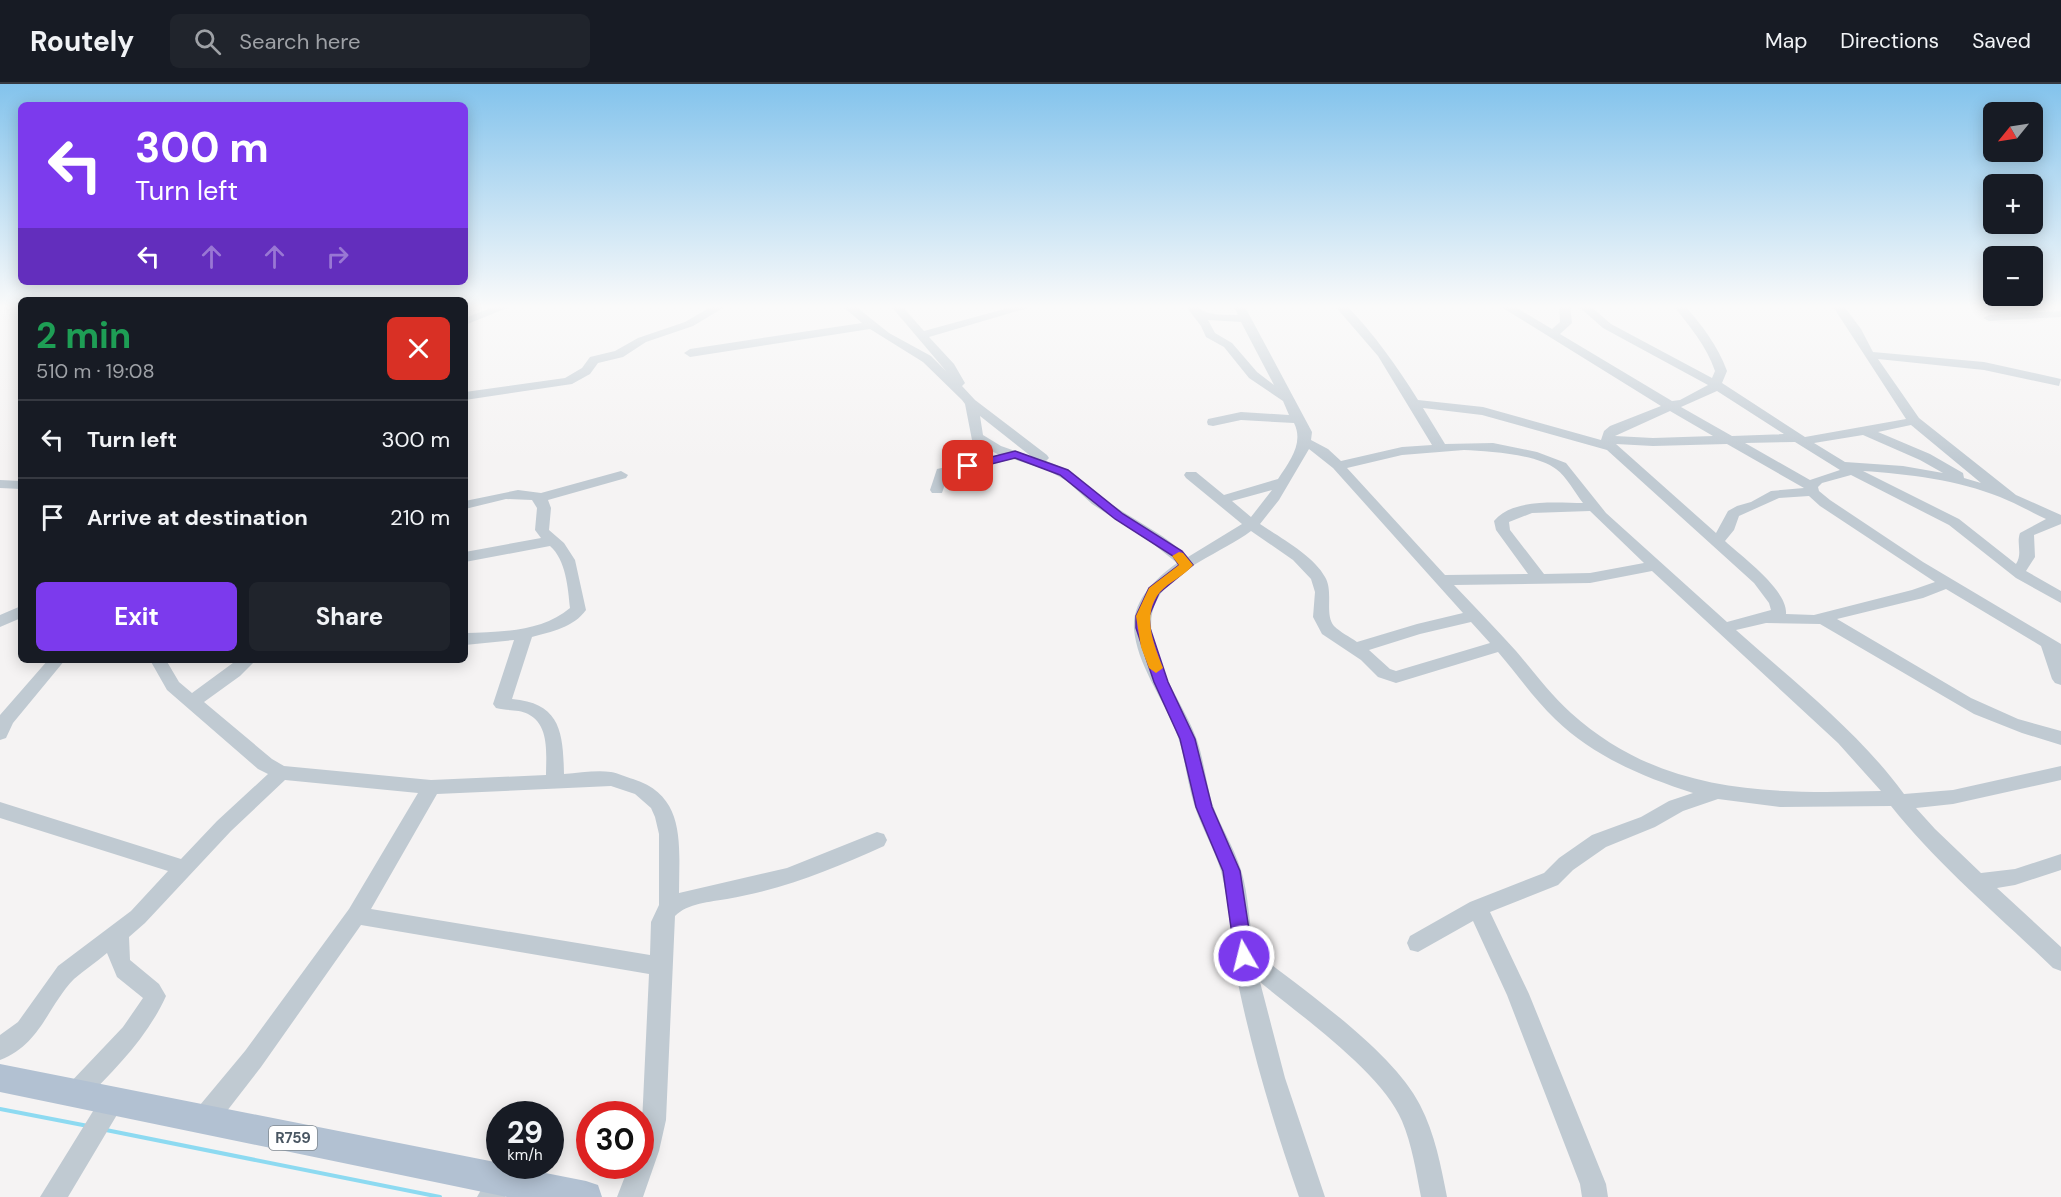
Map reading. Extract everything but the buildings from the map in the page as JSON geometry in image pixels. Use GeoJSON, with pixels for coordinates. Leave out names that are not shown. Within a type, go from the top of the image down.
{"type":"FeatureCollection","features":[{"type":"Feature","properties":{"kind":"main road","name":"R759"},"geometry":{"type":"LineString","coordinates":[[0,1078],[204,1120],[495,1188],[586,1197]]}},
{"type":"Feature","properties":{"kind":"street"},"geometry":{"type":"LineString","coordinates":[[468,396],[568,381],[586,371],[594,360],[607,357]]}},
{"type":"Feature","properties":{"kind":"street"},"geometry":{"type":"LineString","coordinates":[[923,357],[969,400],[1051,468]]}},
{"type":"Feature","properties":{"kind":"street"},"geometry":{"type":"LineString","coordinates":[[942,357],[950,366],[969,400],[977,437],[987,444],[1071,477],[1119,517],[1186,559]]}},
{"type":"Feature","properties":{"kind":"street"},"geometry":{"type":"LineString","coordinates":[[1238,357],[1253,375],[1287,400]]}},
{"type":"Feature","properties":{"kind":"street"},"geometry":{"type":"LineString","coordinates":[[1264,357],[1305,432],[1305,442],[1284,482],[1265,511],[1224,545],[1186,559],[1153,591],[1142,616],[1143,628],[1161,682],[1188,739],[1204,807],[1231,871],[1244,956],[1263,1045],[1281,1112],[1312,1197]]}},
{"type":"Feature","properties":{"kind":"street"},"geometry":{"type":"LineString","coordinates":[[1383,357],[1440,447]]}},
{"type":"Feature","properties":{"kind":"street"},"geometry":{"type":"LineString","coordinates":[[1589,357],[1812,489],[1825,504],[2055,649],[2061,679]]}},
{"type":"Feature","properties":{"kind":"street"},"geometry":{"type":"LineString","coordinates":[[1665,357],[1716,384],[1846,468],[1954,522],[2017,572],[2061,598]]}},
{"type":"Feature","properties":{"kind":"street"},"geometry":{"type":"LineString","coordinates":[[1716,357],[1721,371],[1713,388],[1701,395],[1614,429],[1609,434],[1610,443],[1759,580],[1777,602],[1779,612],[1768,618],[1725,628]]}},
{"type":"Feature","properties":{"kind":"street"},"geometry":{"type":"LineString","coordinates":[[1870,357],[1914,421],[2011,498]]}},
{"type":"Feature","properties":{"kind":"street"},"geometry":{"type":"LineString","coordinates":[[1889,357],[1984,366],[2059,382]]}},
{"type":"Feature","properties":{"kind":"street"},"geometry":{"type":"LineString","coordinates":[[1413,403],[1483,411],[1610,443],[1726,438],[1801,439],[1864,431],[1914,421]]}},
{"type":"Feature","properties":{"kind":"street"},"geometry":{"type":"LineString","coordinates":[[1213,422],[1241,416],[1297,419]]}},
{"type":"Feature","properties":{"kind":"street"},"geometry":{"type":"LineString","coordinates":[[1864,431],[1939,464],[1963,481]]}},
{"type":"Feature","properties":{"kind":"street"},"geometry":{"type":"LineString","coordinates":[[1305,442],[1327,453],[1440,580],[1502,645],[1550,704],[1593,739],[1628,759],[1669,778],[1743,797],[1799,800],[1898,800],[1953,797],[2061,773]]}},
{"type":"Feature","properties":{"kind":"street"},"geometry":{"type":"LineString","coordinates":[[1339,466],[1402,451],[1440,447],[1493,447],[1545,459],[1561,466],[1594,507],[1654,566],[1844,738],[1878,773],[1928,835],[2061,961]]}},
{"type":"Feature","properties":{"kind":"street"},"geometry":{"type":"LineString","coordinates":[[937,490],[942,472],[1015,454]]}},
{"type":"Feature","properties":{"kind":"street"},"geometry":{"type":"LineString","coordinates":[[1812,489],[1817,480],[1846,468],[1897,470],[1963,481],[2011,498],[2059,519]]}},
{"type":"Feature","properties":{"kind":"street"},"geometry":{"type":"LineString","coordinates":[[540,498],[621,475]]}},
{"type":"Feature","properties":{"kind":"street"},"geometry":{"type":"LineString","coordinates":[[1191,475],[1251,524],[1298,557],[1318,577],[1323,592],[1321,617],[1323,624],[1336,636],[1356,648],[1384,673],[1396,677],[1502,645]]}},
{"type":"Feature","properties":{"kind":"street"},"geometry":{"type":"LineString","coordinates":[[1222,500],[1284,482]]}},
{"type":"Feature","properties":{"kind":"street"},"geometry":{"type":"LineString","coordinates":[[0,484],[18,485]]}},
{"type":"Feature","properties":{"kind":"street"},"geometry":{"type":"LineString","coordinates":[[1716,542],[1726,530],[1733,514],[1742,509],[1756,505],[1776,494],[1812,489]]}},
{"type":"Feature","properties":{"kind":"street"},"geometry":{"type":"LineString","coordinates":[[468,505],[520,493],[532,493],[540,498],[543,503],[542,530],[560,548],[566,560],[577,597],[578,610],[565,622],[525,632],[468,639]]}},
{"type":"Feature","properties":{"kind":"street"},"geometry":{"type":"LineString","coordinates":[[1539,579],[1503,530],[1501,521],[1509,514],[1528,510],[1594,507]]}},
{"type":"Feature","properties":{"kind":"street"},"geometry":{"type":"LineString","coordinates":[[2017,572],[2028,561],[2029,553],[2025,539],[2027,533],[2059,519]]}},
{"type":"Feature","properties":{"kind":"street"},"geometry":{"type":"LineString","coordinates":[[468,556],[551,541]]}},
{"type":"Feature","properties":{"kind":"street"},"geometry":{"type":"LineString","coordinates":[[1440,580],[1609,576],[1654,566]]}},
{"type":"Feature","properties":{"kind":"street"},"geometry":{"type":"LineString","coordinates":[[1768,618],[1793,620],[1821,618],[1917,594],[1947,583]]}},
{"type":"Feature","properties":{"kind":"street"},"geometry":{"type":"LineString","coordinates":[[0,622],[18,613]]}},
{"type":"Feature","properties":{"kind":"street"},"geometry":{"type":"LineString","coordinates":[[1356,648],[1417,629],[1474,616]]}},
{"type":"Feature","properties":{"kind":"street"},"geometry":{"type":"LineString","coordinates":[[1821,618],[1865,640],[1936,686],[1979,709],[2031,732],[2061,738]]}},
{"type":"Feature","properties":{"kind":"street"},"geometry":{"type":"LineString","coordinates":[[525,632],[502,704],[532,707],[551,725],[554,736],[555,781]]}},
{"type":"Feature","properties":{"kind":"street"},"geometry":{"type":"LineString","coordinates":[[0,733],[6,720],[54,663]]}},
{"type":"Feature","properties":{"kind":"street"},"geometry":{"type":"LineString","coordinates":[[160,663],[173,686],[265,764],[281,773],[430,787],[610,779],[642,789],[659,803],[669,834],[669,907],[662,922],[654,958],[654,1120],[647,1151],[630,1197]]}},
{"type":"Feature","properties":{"kind":"street"},"geometry":{"type":"LineString","coordinates":[[192,702],[244,663]]}},
{"type":"Feature","properties":{"kind":"street"},"geometry":{"type":"LineString","coordinates":[[0,1049],[26,1030],[66,973],[138,917],[183,868],[281,773]]}},
{"type":"Feature","properties":{"kind":"street"},"geometry":{"type":"LineString","coordinates":[[204,1120],[253,1059],[356,915],[430,787]]}},
{"type":"Feature","properties":{"kind":"street"},"geometry":{"type":"LineString","coordinates":[[1418,943],[1477,908],[1551,879],[1566,864],[1599,841],[1648,822],[1676,806],[1717,792]]}},
{"type":"Feature","properties":{"kind":"street"},"geometry":{"type":"LineString","coordinates":[[0,810],[183,868]]}},
{"type":"Feature","properties":{"kind":"street"},"geometry":{"type":"LineString","coordinates":[[669,907],[689,898],[757,885],[818,866],[877,840]]}},
{"type":"Feature","properties":{"kind":"street"},"geometry":{"type":"LineString","coordinates":[[1976,882],[2015,877],[2061,862]]}},
{"type":"Feature","properties":{"kind":"street"},"geometry":{"type":"LineString","coordinates":[[1477,908],[1525,1012],[1593,1184],[1595,1197]]}},
{"type":"Feature","properties":{"kind":"street"},"geometry":{"type":"LineString","coordinates":[[356,915],[654,958]]}},
{"type":"Feature","properties":{"kind":"street"},"geometry":{"type":"LineString","coordinates":[[75,1094],[136,1027],[151,1006],[155,996],[149,986],[125,970],[119,960],[118,934]]}},
{"type":"Feature","properties":{"kind":"street"},"geometry":{"type":"LineString","coordinates":[[1244,956],[1346,1039],[1382,1072],[1411,1112],[1426,1155],[1434,1197]]}},
{"type":"Feature","properties":{"kind":"street"},"geometry":{"type":"LineString","coordinates":[[53,1197],[112,1102]]}},
{"type":"Feature","properties":{"kind":"waterway"},"geometry":{"type":"LineString","coordinates":[[0,1109],[88,1126]]}},
{"type":"Feature","properties":{"kind":"waterway"},"geometry":{"type":"LineString","coordinates":[[106,1130],[440,1197]]}},
{"type":"Feature","properties":{"kind":"slow traffic"},"geometry":{"type":"LineString","coordinates":[[1156,668],[1148,647],[1142,616],[1153,591],[1186,565],[1179,556]]}},
{"type":"Feature","properties":{"kind":"route"},"geometry":{"type":"LineString","coordinates":[[968,466],[1015,454],[1064,472],[1119,517],[1177,554],[1186,565],[1153,591],[1142,616],[1143,628],[1161,682],[1188,739],[1204,807],[1231,871],[1244,956]]}}]}
